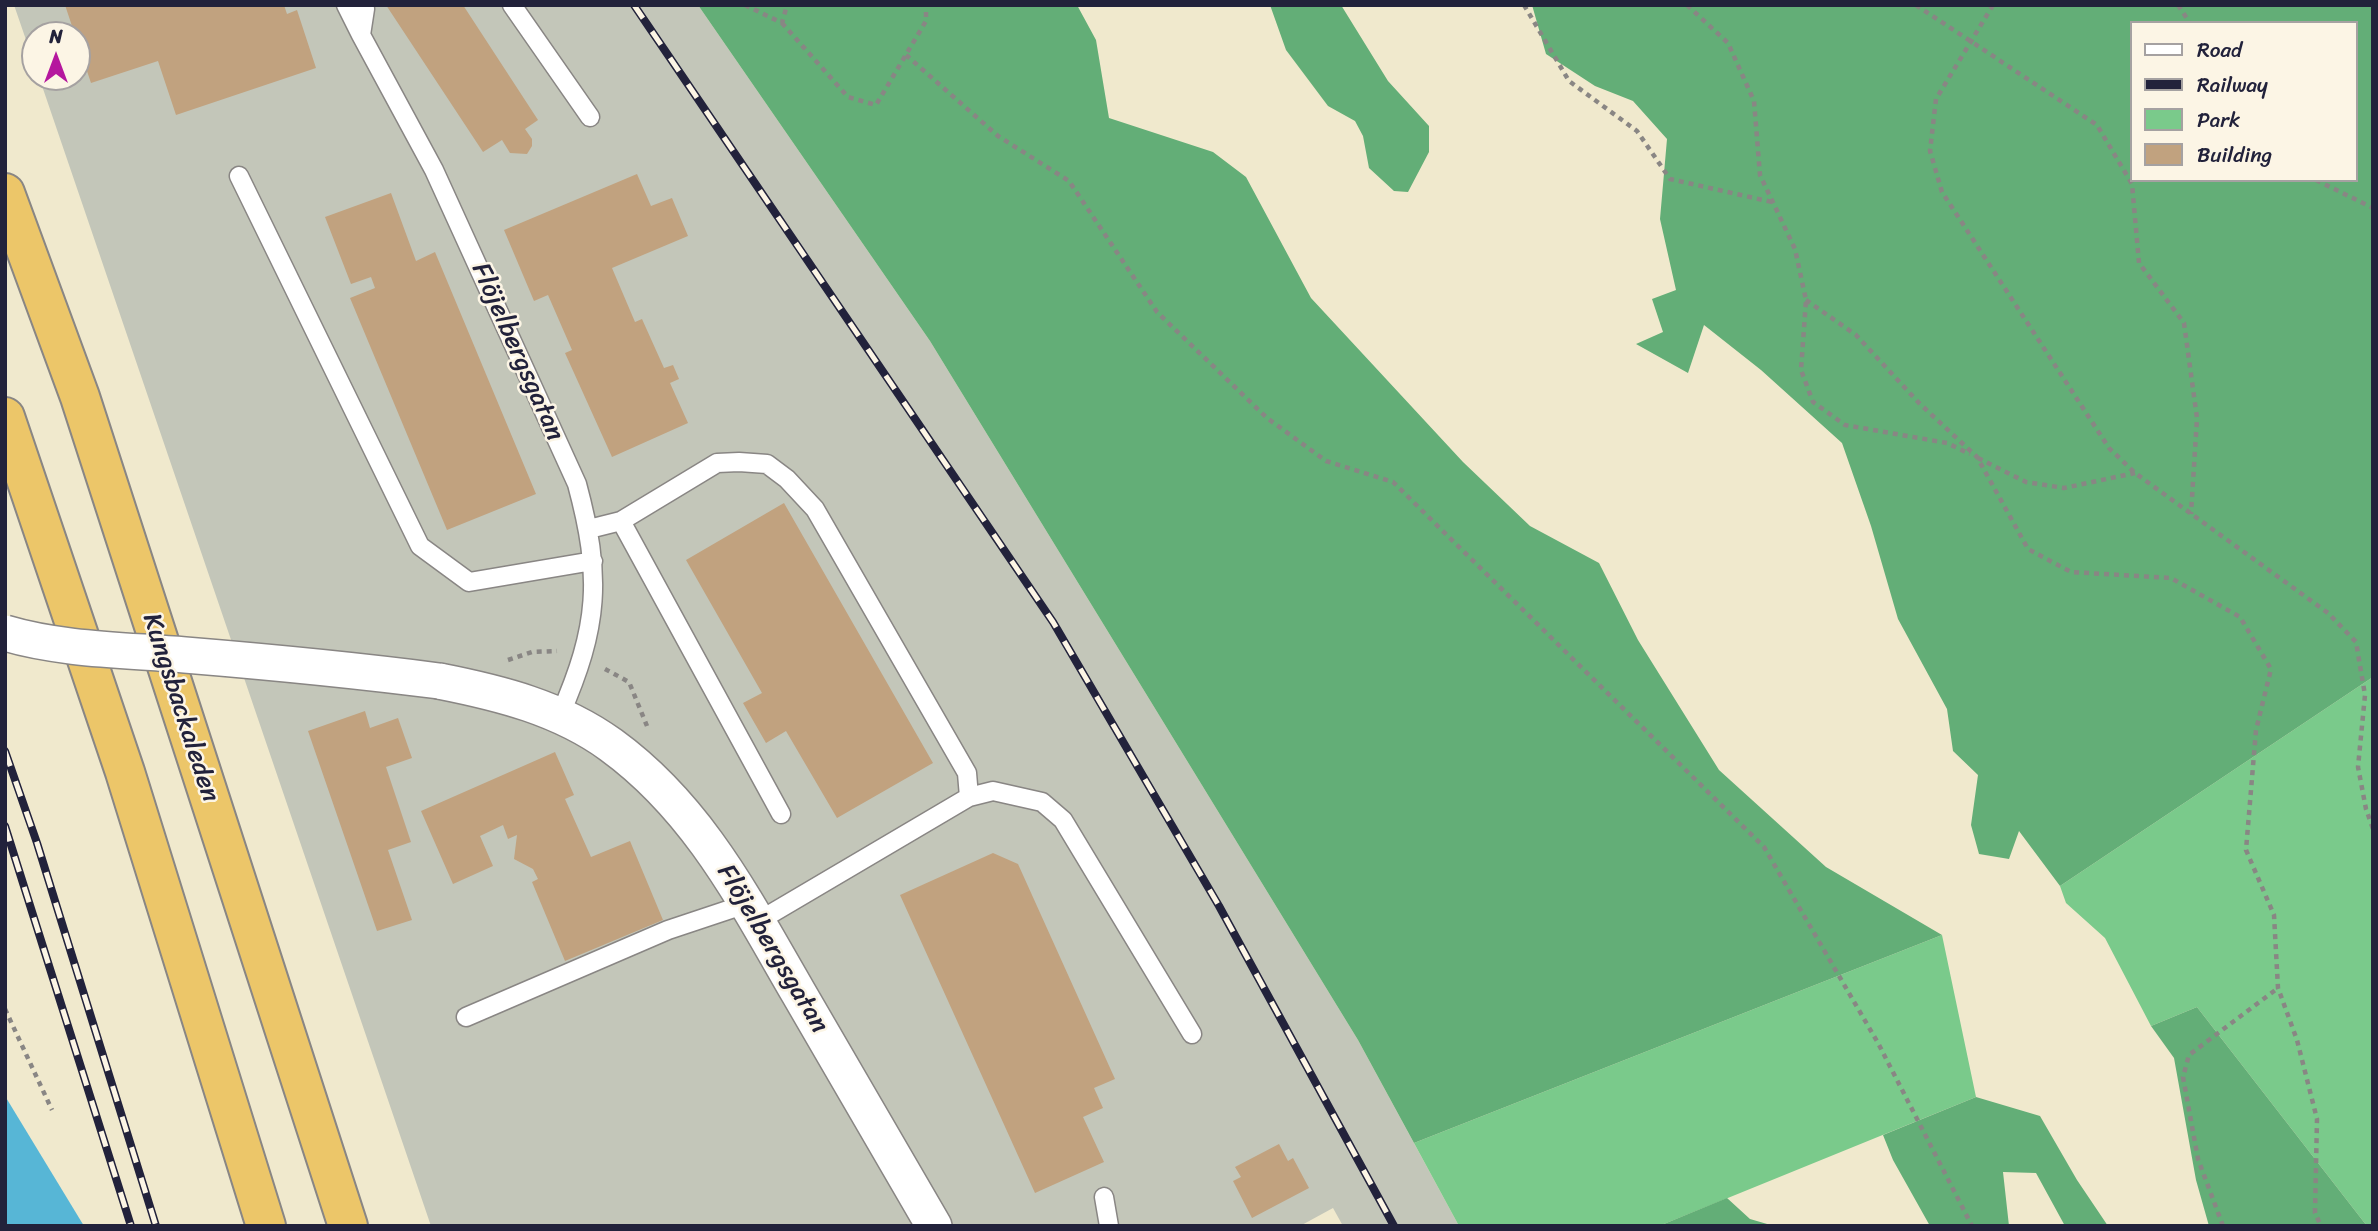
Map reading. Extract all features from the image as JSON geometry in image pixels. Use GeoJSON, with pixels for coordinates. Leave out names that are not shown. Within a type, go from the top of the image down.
{"type":"FeatureCollection","features":[{"type":"Feature","properties":{"kind":"highway","name":"Kungsbackaleden"},"geometry":{"type":"LineString","coordinates":[[5,193],[80,397],[348,1226]]}},
{"type":"Feature","properties":{"kind":"highway"},"geometry":{"type":"LineString","coordinates":[[5,417],[125,772],[266,1226]]}},
{"type":"Feature","properties":{"kind":"street","name":"Flöjelbergsgatan"},"geometry":{"type":"LineString","coordinates":[[5,633],[20,638],[95,648],[329,667],[439,681],[498,693],[560,715],[610,744],[651,778],[687,814],[700,832],[751,913],[934,1226]]}},
{"type":"Feature","properties":{"kind":"lane","name":"Flöjelbergsgatan"},"geometry":{"type":"LineString","coordinates":[[346,5],[434,170],[577,484],[589,529],[593,561],[592,621],[582,659],[560,715]]}},
{"type":"Feature","properties":{"kind":"lane"},"geometry":{"type":"LineString","coordinates":[[361,35],[365,9],[363,5]]}},
{"type":"Feature","properties":{"kind":"lane"},"geometry":{"type":"LineString","coordinates":[[512,5],[590,117]]}},
{"type":"Feature","properties":{"kind":"lane"},"geometry":{"type":"LineString","coordinates":[[239,176],[420,546],[469,582],[593,561]]}},
{"type":"Feature","properties":{"kind":"lane"},"geometry":{"type":"LineString","coordinates":[[589,529],[621,521],[717,463],[767,464],[787,479],[815,509],[967,773],[970,797]]}},
{"type":"Feature","properties":{"kind":"lane"},"geometry":{"type":"LineString","coordinates":[[621,521],[781,814]]}},
{"type":"Feature","properties":{"kind":"lane"},"geometry":{"type":"LineString","coordinates":[[466,1017],[668,930],[751,913],[970,797],[993,791],[1042,802],[1063,820],[1192,1034]]}},
{"type":"Feature","properties":{"kind":"lane"},"geometry":{"type":"LineString","coordinates":[[1104,1197],[1109,1226]]}},
{"type":"Feature","properties":{"kind":"path"},"geometry":{"type":"LineString","coordinates":[[745,5],[782,23],[848,97],[876,105],[926,21],[926,5]]}},
{"type":"Feature","properties":{"kind":"path"},"geometry":{"type":"LineString","coordinates":[[782,23],[787,5]]}},
{"type":"Feature","properties":{"kind":"path"},"geometry":{"type":"LineString","coordinates":[[1524,5],[1569,81],[1637,131],[1670,179],[1773,202]]}},
{"type":"Feature","properties":{"kind":"path"},"geometry":{"type":"LineString","coordinates":[[1687,5],[1728,43],[1754,100],[1760,175],[1795,249],[1806,300],[1801,370],[1813,402],[1845,425],[1947,443],[2026,482],[2064,488],[2134,473]]}},
{"type":"Feature","properties":{"kind":"path"},"geometry":{"type":"LineString","coordinates":[[1916,5],[2097,125],[2130,181]]}},
{"type":"Feature","properties":{"kind":"path"},"geometry":{"type":"LineString","coordinates":[[1993,5],[1937,99],[1930,151],[1942,192],[2109,448],[2134,473],[2328,613],[2356,642],[2365,695],[2358,767],[2365,809],[2373,829]]}},
{"type":"Feature","properties":{"kind":"path"},"geometry":{"type":"LineString","coordinates":[[2178,5],[2189,21]]}},
{"type":"Feature","properties":{"kind":"path"},"geometry":{"type":"LineString","coordinates":[[905,55],[998,136],[1069,181],[1157,312],[1267,418],[1326,461],[1393,482],[1764,847],[1878,1043],[1972,1226]]}},
{"type":"Feature","properties":{"kind":"path"},"geometry":{"type":"LineString","coordinates":[[2131,182],[2139,263],[2184,323],[2197,418],[2191,514]]}},
{"type":"Feature","properties":{"kind":"path"},"geometry":{"type":"LineString","coordinates":[[2320,182],[2373,208]]}},
{"type":"Feature","properties":{"kind":"path"},"geometry":{"type":"LineString","coordinates":[[1806,300],[1856,335],[1919,402],[1977,457],[2028,549],[2071,572],[2171,578],[2240,617],[2271,669],[2256,730],[2246,850],[2274,915],[2278,988],[2297,1040],[2317,1119],[2315,1213],[2321,1226]]}},
{"type":"Feature","properties":{"kind":"path"},"geometry":{"type":"LineString","coordinates":[[2365,695],[2373,698]]}},
{"type":"Feature","properties":{"kind":"path"},"geometry":{"type":"LineString","coordinates":[[2223,1226],[2199,1159],[2183,1077],[2189,1055],[2278,988]]}},
{"type":"Feature","properties":{"kind":"path"},"geometry":{"type":"LineString","coordinates":[[5,1009],[52,1110]]}},
{"type":"Feature","properties":{"kind":"shaded area"},"geometry":{"type":"Polygon","coordinates":[[[14,5],[698,5],[930,341],[1358,1040],[1459,1226],[1343,1226],[1333,1208],[1300,1226],[431,1226],[44,91],[91,91],[91,21],[21,21],[21,25],[14,5]]]}},
{"type":"Feature","properties":{"kind":"green space"},"geometry":{"type":"Polygon","coordinates":[[[698,5],[1077,5],[1096,40],[1109,118],[1213,152],[1246,177],[1311,298],[1463,462],[1530,526],[1599,563],[1638,640],[1719,770],[1826,867],[1942,935],[1414,1143],[1358,1040],[930,341],[698,5]]]}},
{"type":"Feature","properties":{"kind":"green space"},"geometry":{"type":"Polygon","coordinates":[[[1270,5],[1341,5],[1388,81],[1429,126],[1429,152],[1408,192],[1394,191],[1369,168],[1363,136],[1355,121],[1328,106],[1286,50],[1270,5]]]}},
{"type":"Feature","properties":{"kind":"green space"},"geometry":{"type":"Polygon","coordinates":[[[1532,5],[2373,5],[2373,677],[2060,886],[2019,831],[2009,859],[1979,854],[1971,825],[1978,775],[1953,751],[1947,709],[1898,619],[1871,526],[1842,443],[1761,370],[1704,325],[1688,373],[1636,344],[1663,332],[1652,299],[1676,290],[1660,219],[1667,139],[1633,101],[1595,86],[1546,54],[1532,5]]]}},
{"type":"Feature","properties":{"kind":"green space"},"geometry":{"type":"Polygon","coordinates":[[[2373,677],[2373,1226],[2367,1226],[2197,1007],[2151,1026],[2105,938],[2066,903],[2060,886],[2373,677]]]}},
{"type":"Feature","properties":{"kind":"green space"},"geometry":{"type":"Polygon","coordinates":[[[1942,935],[1976,1097],[1659,1226],[1459,1226],[1414,1143],[1942,935]]]}},
{"type":"Feature","properties":{"kind":"green space"},"geometry":{"type":"Polygon","coordinates":[[[2197,1007],[2367,1226],[2209,1226],[2196,1180],[2174,1058],[2151,1026],[2197,1007]]]}},
{"type":"Feature","properties":{"kind":"green space"},"geometry":{"type":"Polygon","coordinates":[[[1976,1097],[2040,1116],[2077,1180],[2108,1226],[2065,1226],[2036,1173],[2003,1172],[2009,1226],[1930,1226],[1893,1160],[1883,1135],[1976,1097]]]}},
{"type":"Feature","properties":{"kind":"green space"},"geometry":{"type":"Polygon","coordinates":[[[1727,1198],[1750,1219],[1774,1226],[1659,1226],[1727,1198]]]}},
{"type":"Feature","properties":{"kind":"water"},"geometry":{"type":"Polygon","coordinates":[[[5,1096],[84,1226],[5,1226],[5,1096]]]}},
{"type":"Feature","properties":{"kind":"building"},"geometry":{"type":"Polygon","coordinates":[[[65,5],[284,5],[287,14],[297,10],[316,68],[176,115],[158,61],[91,83],[91,21],[70,21],[65,5]]]}},
{"type":"Feature","properties":{"kind":"building"},"geometry":{"type":"Polygon","coordinates":[[[386,5],[463,5],[538,120],[525,129],[532,139],[532,146],[527,154],[510,153],[502,140],[483,152],[386,5]]]}},
{"type":"Feature","properties":{"kind":"building"},"geometry":{"type":"Polygon","coordinates":[[[637,174],[651,206],[672,198],[688,236],[612,268],[635,322],[642,319],[664,368],[673,365],[679,379],[670,383],[688,423],[612,457],[565,353],[572,350],[548,295],[534,301],[504,230],[637,174]]]}},
{"type":"Feature","properties":{"kind":"building"},"geometry":{"type":"Polygon","coordinates":[[[391,193],[416,261],[435,252],[536,494],[447,530],[350,298],[375,288],[371,277],[351,284],[325,217],[391,193]]]}},
{"type":"Feature","properties":{"kind":"building"},"geometry":{"type":"Polygon","coordinates":[[[784,503],[933,763],[837,818],[786,731],[766,743],[743,703],[762,693],[686,560],[784,503]]]}},
{"type":"Feature","properties":{"kind":"building"},"geometry":{"type":"Polygon","coordinates":[[[365,711],[370,728],[398,718],[412,758],[386,767],[411,842],[388,850],[412,920],[377,931],[308,731],[365,711]]]}},
{"type":"Feature","properties":{"kind":"building"},"geometry":{"type":"Polygon","coordinates":[[[555,752],[574,795],[565,799],[591,857],[630,841],[663,920],[565,961],[532,882],[538,879],[533,869],[514,859],[517,835],[508,839],[503,825],[480,836],[493,866],[453,884],[421,811],[555,752]]]}},
{"type":"Feature","properties":{"kind":"building"},"geometry":{"type":"Polygon","coordinates":[[[993,853],[1018,864],[1115,1079],[1094,1088],[1103,1108],[1083,1117],[1104,1162],[1035,1193],[900,895],[993,853]]]}},
{"type":"Feature","properties":{"kind":"building"},"geometry":{"type":"Polygon","coordinates":[[[1279,1144],[1288,1161],[1293,1158],[1309,1188],[1252,1218],[1233,1181],[1241,1177],[1235,1167],[1279,1144]]]}},
{"type":"Feature","properties":{"kind":"railway"},"geometry":{"type":"LineString","coordinates":[[634,5],[1053,622],[1219,906],[1394,1226]]}},
{"type":"Feature","properties":{"kind":"railway"},"geometry":{"type":"LineString","coordinates":[[5,751],[37,843],[156,1226]]}},
{"type":"Feature","properties":{"kind":"railway"},"geometry":{"type":"LineString","coordinates":[[5,826],[131,1226]]}}]}
